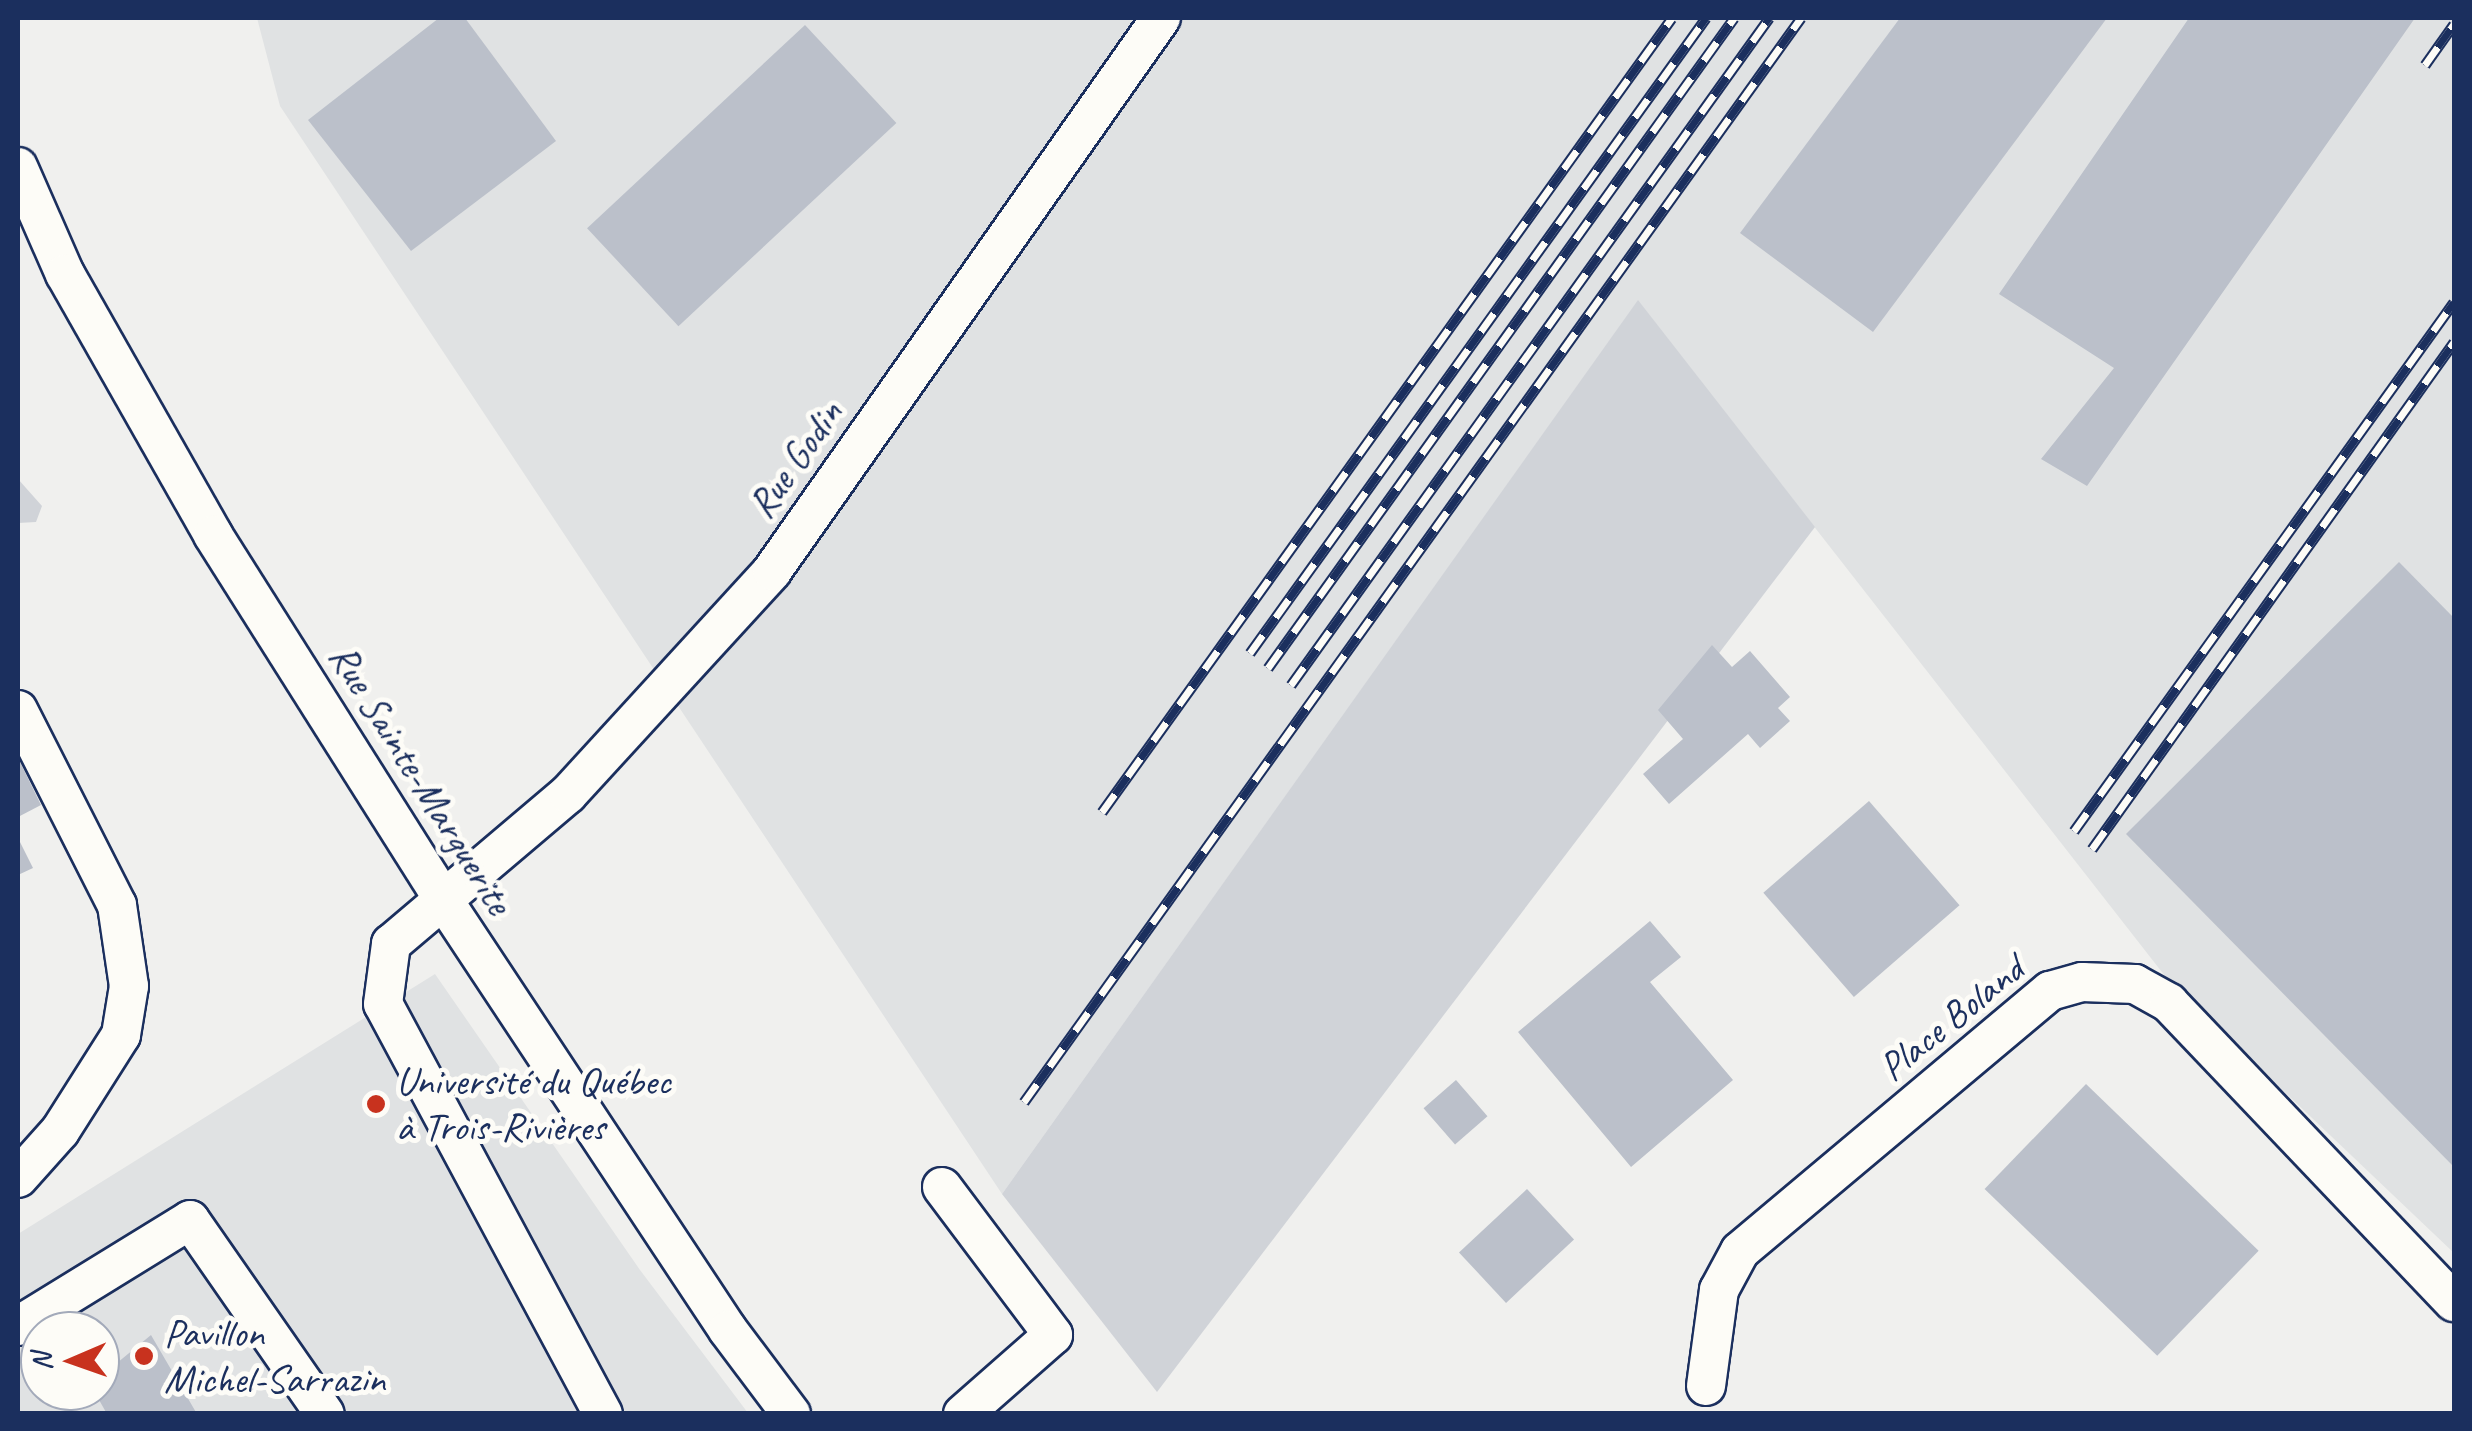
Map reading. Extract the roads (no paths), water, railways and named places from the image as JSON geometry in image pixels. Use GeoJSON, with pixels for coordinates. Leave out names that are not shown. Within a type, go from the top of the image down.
{"type":"FeatureCollection","features":[{"type":"Feature","properties":{"kind":"street","name":"Rue Godin"},"geometry":{"type":"LineString","coordinates":[[603,1414],[383,1004],[391,944],[568,794],[772,571],[1161,18]]}},
{"type":"Feature","properties":{"kind":"street","name":"Rue Sainte-Marguerite"},"geometry":{"type":"LineString","coordinates":[[18,167],[65,274],[213,535],[444,901],[728,1330],[791,1414]]}},
{"type":"Feature","properties":{"kind":"street"},"geometry":{"type":"LineString","coordinates":[[18,710],[117,904],[130,986],[122,1035],[60,1131],[18,1178]]}},
{"type":"Feature","properties":{"kind":"street","name":"Place Boland"},"geometry":{"type":"LineString","coordinates":[[1706,1386],[1719,1290],[1740,1251],[2050,991],[2082,982],[2136,984],[2169,1003],[2454,1302]]}},
{"type":"Feature","properties":{"kind":"street"},"geometry":{"type":"LineString","coordinates":[[942,1188],[1052,1335],[962,1414]]}},
{"type":"Feature","properties":{"kind":"street"},"geometry":{"type":"LineString","coordinates":[[18,1326],[190,1220],[325,1414]]}},
{"type":"Feature","properties":{"kind":"railway"},"geometry":{"type":"LineString","coordinates":[[1102,812],[1672,18]]}},
{"type":"Feature","properties":{"kind":"railway"},"geometry":{"type":"LineString","coordinates":[[1250,653],[1706,18]]}},
{"type":"Feature","properties":{"kind":"railway"},"geometry":{"type":"LineString","coordinates":[[1268,668],[1734,18]]}},
{"type":"Feature","properties":{"kind":"railway"},"geometry":{"type":"LineString","coordinates":[[1291,685],[1769,18]]}},
{"type":"Feature","properties":{"kind":"railway"},"geometry":{"type":"LineString","coordinates":[[1024,1102],[1801,18]]}},
{"type":"Feature","properties":{"kind":"railway"},"geometry":{"type":"LineString","coordinates":[[2425,65],[2454,24]]}},
{"type":"Feature","properties":{"kind":"railway"},"geometry":{"type":"LineString","coordinates":[[2074,831],[2454,302]]}},
{"type":"Feature","properties":{"kind":"railway"},"geometry":{"type":"LineString","coordinates":[[2092,849],[2454,342]]}},
{"type":"Feature","properties":{"kind":"place","name":"Université du Québec à Trois-Rivières"},"geometry":{"type":"Point","coordinates":[376,1104]}},
{"type":"Feature","properties":{"kind":"place","name":"Pavillon Michel-Sarrazin"},"geometry":{"type":"Point","coordinates":[144,1356]}}]}
